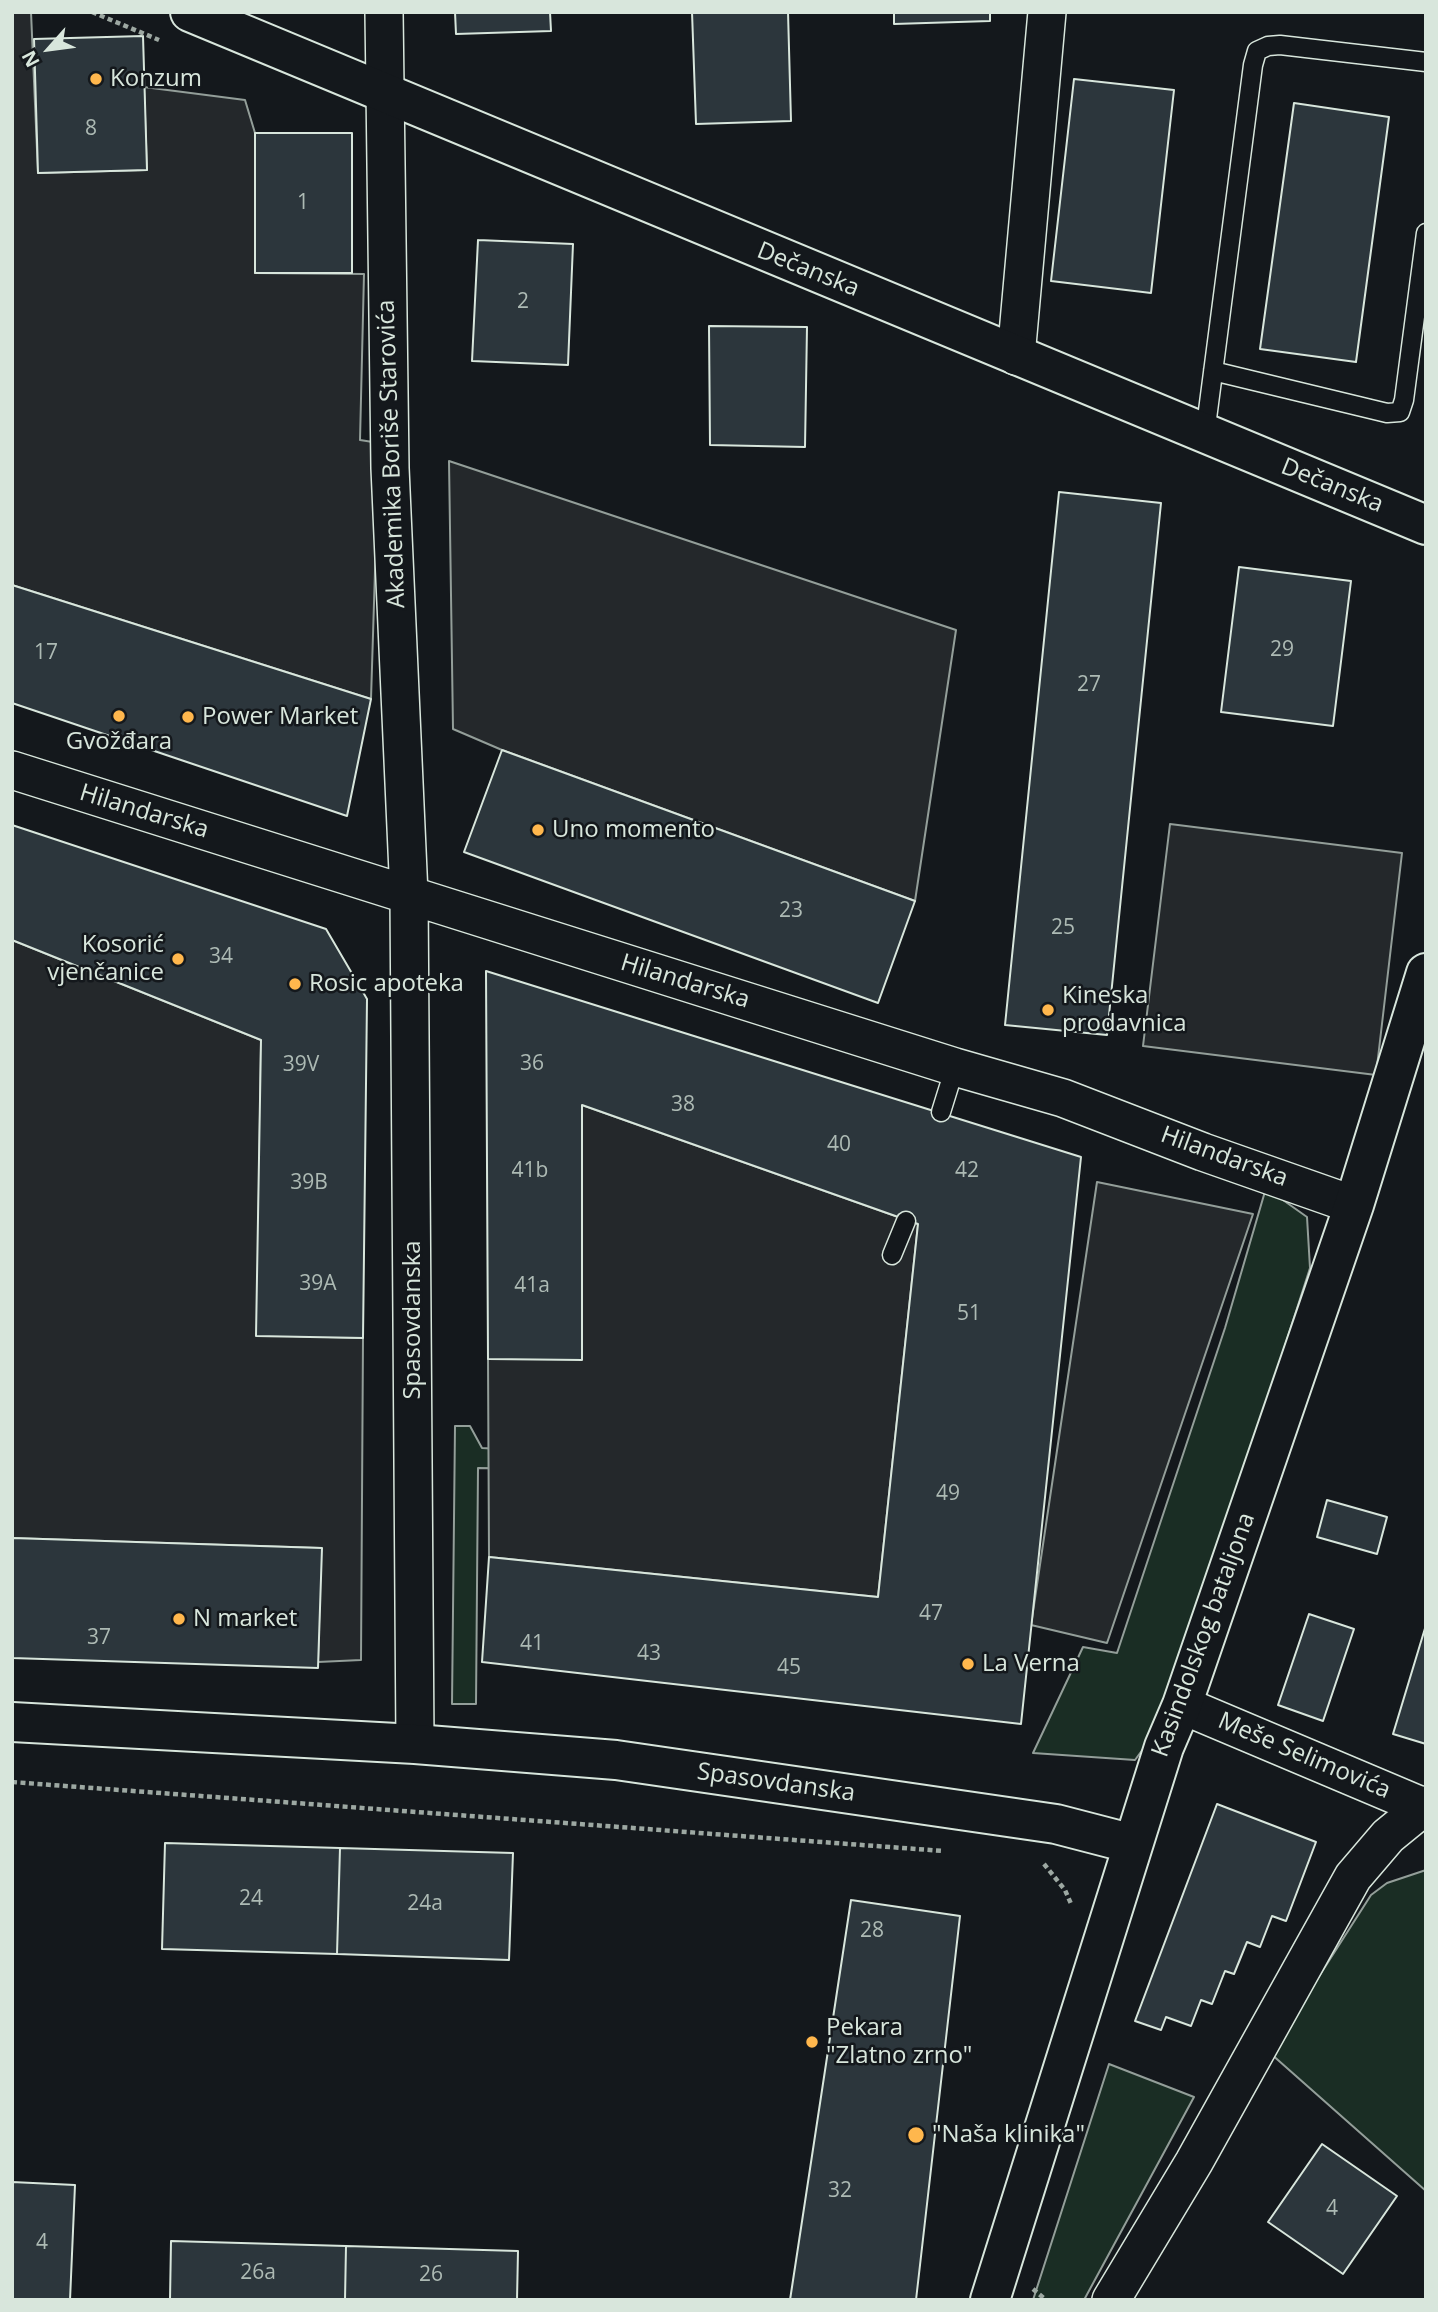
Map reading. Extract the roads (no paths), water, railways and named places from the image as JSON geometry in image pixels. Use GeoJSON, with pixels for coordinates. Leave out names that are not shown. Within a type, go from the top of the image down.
{"type":"FeatureCollection","features":[{"type":"Feature","properties":{"kind":"street","name":"Dečanska"},"geometry":{"type":"LineString","coordinates":[[190,12],[385,96],[1426,525]]}},
{"type":"Feature","properties":{"kind":"street","name":"Akademika Boriše Starovića"},"geometry":{"type":"LineString","coordinates":[[384,12],[390,468],[409,895]]}},
{"type":"Feature","properties":{"kind":"street"},"geometry":{"type":"LineString","coordinates":[[1016,356],[1047,12]]}},
{"type":"Feature","properties":{"kind":"street","name":"Hilandarska"},"geometry":{"type":"LineString","coordinates":[[12,770],[955,1067],[1063,1098],[1354,1205]]}},
{"type":"Feature","properties":{"kind":"street","name":"Spasovdanska"},"geometry":{"type":"LineString","coordinates":[[409,895],[415,1744]]}},
{"type":"Feature","properties":{"kind":"street","name":"Kasindolskog bataljona"},"geometry":{"type":"LineString","coordinates":[[989,2300],[1164,1747],[1182,1705],[1354,1205],[1426,973]]}},
{"type":"Feature","properties":{"kind":"street","name":"Meše Selimovića"},"geometry":{"type":"LineString","coordinates":[[1182,1705],[1425,1807]]}},
{"type":"Feature","properties":{"kind":"street","name":"Spasovdanska"},"geometry":{"type":"LineString","coordinates":[[12,1722],[415,1744],[615,1760],[1056,1824],[1133,1844]]}},
{"type":"Feature","properties":{"kind":"street"},"geometry":{"type":"LineString","coordinates":[[1111,2300],[1194,2162],[1353,1878],[1388,1836],[1425,1807]]}},
{"type":"Feature","properties":{"kind":"lane"},"geometry":{"type":"LineString","coordinates":[[1205,434],[1257,51],[1280,45],[1426,62]]}},
{"type":"Feature","properties":{"kind":"lane"},"geometry":{"type":"LineString","coordinates":[[1213,371],[1387,413],[1400,412],[1404,400],[1426,233]]}},
{"type":"Feature","properties":{"kind":"lane"},"geometry":{"type":"LineString","coordinates":[[941,1112],[955,1067]]}},
{"type":"Feature","properties":{"kind":"lane"},"geometry":{"type":"LineString","coordinates":[[892,1255],[906,1221]]}},
{"type":"Feature","properties":{"kind":"place","name":"Konzum"},"geometry":{"type":"Point","coordinates":[96,79]}},
{"type":"Feature","properties":{"kind":"place","name":"Gvožđara"},"geometry":{"type":"Point","coordinates":[119,716]}},
{"type":"Feature","properties":{"kind":"place","name":"Power Market"},"geometry":{"type":"Point","coordinates":[188,717]}},
{"type":"Feature","properties":{"kind":"place","name":"Uno momento"},"geometry":{"type":"Point","coordinates":[538,830]}},
{"type":"Feature","properties":{"kind":"place","name":"Kosorić vjenčanice"},"geometry":{"type":"Point","coordinates":[178,959]}},
{"type":"Feature","properties":{"kind":"place","name":"Rosic apoteka"},"geometry":{"type":"Point","coordinates":[295,984]}},
{"type":"Feature","properties":{"kind":"place","name":"Kineska prodavnica"},"geometry":{"type":"Point","coordinates":[1048,1010]}},
{"type":"Feature","properties":{"kind":"place","name":"N market"},"geometry":{"type":"Point","coordinates":[179,1619]}},
{"type":"Feature","properties":{"kind":"place","name":"La Verna"},"geometry":{"type":"Point","coordinates":[968,1664]}},
{"type":"Feature","properties":{"kind":"place","name":"Pekara \"Zlatno zrno\""},"geometry":{"type":"Point","coordinates":[812,2042]}},
{"type":"Feature","properties":{"kind":"place","name":"\"Naša klinika\""},"geometry":{"type":"Point","coordinates":[916,2135]}}]}
